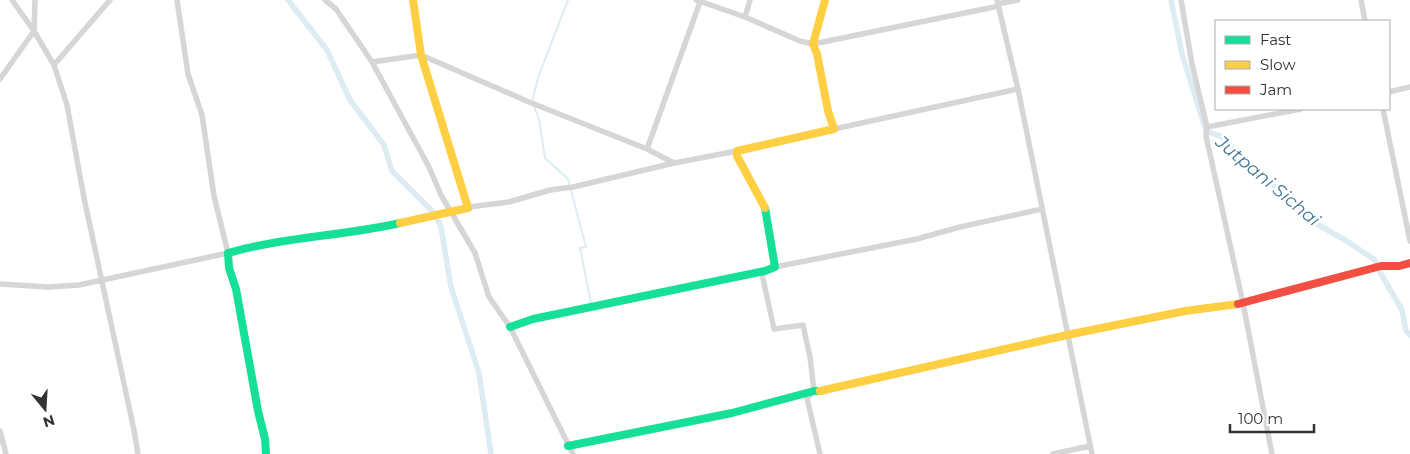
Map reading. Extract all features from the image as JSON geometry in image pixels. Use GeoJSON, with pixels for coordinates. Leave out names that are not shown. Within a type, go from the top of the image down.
{"type":"FeatureCollection","features":[{"type":"Feature","properties":{"kind":"street"},"geometry":{"type":"LineString","coordinates":[[12,0],[34,31],[54,65],[67,105],[84,198],[138,454]]}},
{"type":"Feature","properties":{"kind":"street"},"geometry":{"type":"LineString","coordinates":[[0,79],[34,31],[35,0]]}},
{"type":"Feature","properties":{"kind":"street"},"geometry":{"type":"LineString","coordinates":[[54,65],[110,0]]}},
{"type":"Feature","properties":{"kind":"street"},"geometry":{"type":"LineString","coordinates":[[177,0],[188,74],[202,115],[214,196],[228,253],[229,268],[236,289],[258,411],[265,439],[266,454]]}},
{"type":"Feature","properties":{"kind":"street"},"geometry":{"type":"LineString","coordinates":[[325,0],[336,9],[372,62],[429,167],[441,196],[453,211],[474,253],[489,297],[510,328],[573,454]]}},
{"type":"Feature","properties":{"kind":"street"},"geometry":{"type":"LineString","coordinates":[[413,0],[421,55],[471,207]]}},
{"type":"Feature","properties":{"kind":"street"},"geometry":{"type":"LineString","coordinates":[[745,17],[750,0]]}},
{"type":"Feature","properties":{"kind":"street"},"geometry":{"type":"LineString","coordinates":[[825,0],[813,44],[817,54],[828,111],[834,129]]}},
{"type":"Feature","properties":{"kind":"street"},"geometry":{"type":"LineString","coordinates":[[647,149],[698,1],[745,17],[800,41],[813,44],[1018,0]]}},
{"type":"Feature","properties":{"kind":"street"},"geometry":{"type":"LineString","coordinates":[[1181,0],[1192,64],[1207,127],[1206,136],[1243,304],[1272,454]]}},
{"type":"Feature","properties":{"kind":"street"},"geometry":{"type":"LineString","coordinates":[[1361,0],[1365,20]]}},
{"type":"Feature","properties":{"kind":"street"},"geometry":{"type":"LineString","coordinates":[[998,3],[1018,89],[1092,454]]}},
{"type":"Feature","properties":{"kind":"street"},"geometry":{"type":"LineString","coordinates":[[372,62],[421,55],[529,102],[647,149],[674,163]]}},
{"type":"Feature","properties":{"kind":"street"},"geometry":{"type":"LineString","coordinates":[[1390,92],[1410,87]]}},
{"type":"Feature","properties":{"kind":"street"},"geometry":{"type":"LineString","coordinates":[[0,284],[48,287],[79,285],[249,247],[370,230],[441,213],[509,202],[550,190],[564,189],[674,163],[737,151],[1018,89]]}},
{"type":"Feature","properties":{"kind":"street"},"geometry":{"type":"LineString","coordinates":[[1207,127],[1297,110]]}},
{"type":"Feature","properties":{"kind":"street"},"geometry":{"type":"LineString","coordinates":[[1383,110],[1410,241]]}},
{"type":"Feature","properties":{"kind":"street"},"geometry":{"type":"LineString","coordinates":[[737,151],[737,156],[766,209],[775,267]]}},
{"type":"Feature","properties":{"kind":"street"},"geometry":{"type":"LineString","coordinates":[[510,328],[532,319],[917,238],[1042,209]]}},
{"type":"Feature","properties":{"kind":"street"},"geometry":{"type":"LineString","coordinates":[[568,446],[732,413],[814,392],[1185,311],[1243,304],[1377,267],[1399,266],[1410,263]]}},
{"type":"Feature","properties":{"kind":"street"},"geometry":{"type":"LineString","coordinates":[[765,270],[762,274],[774,329],[803,325],[810,357],[814,392]]}},
{"type":"Feature","properties":{"kind":"street"},"geometry":{"type":"LineString","coordinates":[[814,392],[808,398],[820,454]]}},
{"type":"Feature","properties":{"kind":"street"},"geometry":{"type":"LineString","coordinates":[[0,431],[6,454]]}},
{"type":"Feature","properties":{"kind":"street"},"geometry":{"type":"LineString","coordinates":[[1053,454],[1090,446]]}},
{"type":"Feature","properties":{"kind":"waterway"},"geometry":{"type":"LineString","coordinates":[[288,0],[327,50],[350,100],[384,145],[392,171],[435,214],[441,227],[451,287],[479,373],[491,454]]}},
{"type":"Feature","properties":{"kind":"waterway"},"geometry":{"type":"LineString","coordinates":[[532,101],[539,75],[568,0]]}},
{"type":"Feature","properties":{"kind":"waterway","name":"Jutpani Sichai"},"geometry":{"type":"LineString","coordinates":[[1171,0],[1182,54],[1206,131],[1222,137],[1259,173],[1317,224],[1375,260],[1377,267],[1402,310],[1406,331],[1410,335]]}},
{"type":"Feature","properties":{"kind":"waterway"},"geometry":{"type":"LineString","coordinates":[[534,106],[539,119],[545,158],[568,179],[586,247],[580,248],[591,303]]}},
{"type":"Feature","properties":{"kind":"traffic: fast"},"geometry":{"type":"LineString","coordinates":[[510,327],[533,319],[765,271],[775,267],[765,208]]}},
{"type":"Feature","properties":{"kind":"traffic: fast"},"geometry":{"type":"LineString","coordinates":[[266,454],[265,439],[258,411],[236,289],[229,268],[228,253],[270,243],[400,223]]}},
{"type":"Feature","properties":{"kind":"traffic: fast"},"geometry":{"type":"LineString","coordinates":[[568,446],[732,413],[820,391]]}},
{"type":"Feature","properties":{"kind":"traffic: slow"},"geometry":{"type":"LineString","coordinates":[[400,223],[468,208],[421,55],[413,0]]}},
{"type":"Feature","properties":{"kind":"traffic: slow"},"geometry":{"type":"LineString","coordinates":[[765,208],[737,156],[737,151],[834,129],[828,111],[817,54],[813,44],[825,0]]}},
{"type":"Feature","properties":{"kind":"traffic: slow"},"geometry":{"type":"LineString","coordinates":[[820,391],[1067,335],[1185,311],[1238,304]]}},
{"type":"Feature","properties":{"kind":"traffic: jam"},"geometry":{"type":"LineString","coordinates":[[1238,304],[1381,266],[1399,266],[1410,263]]}}]}
